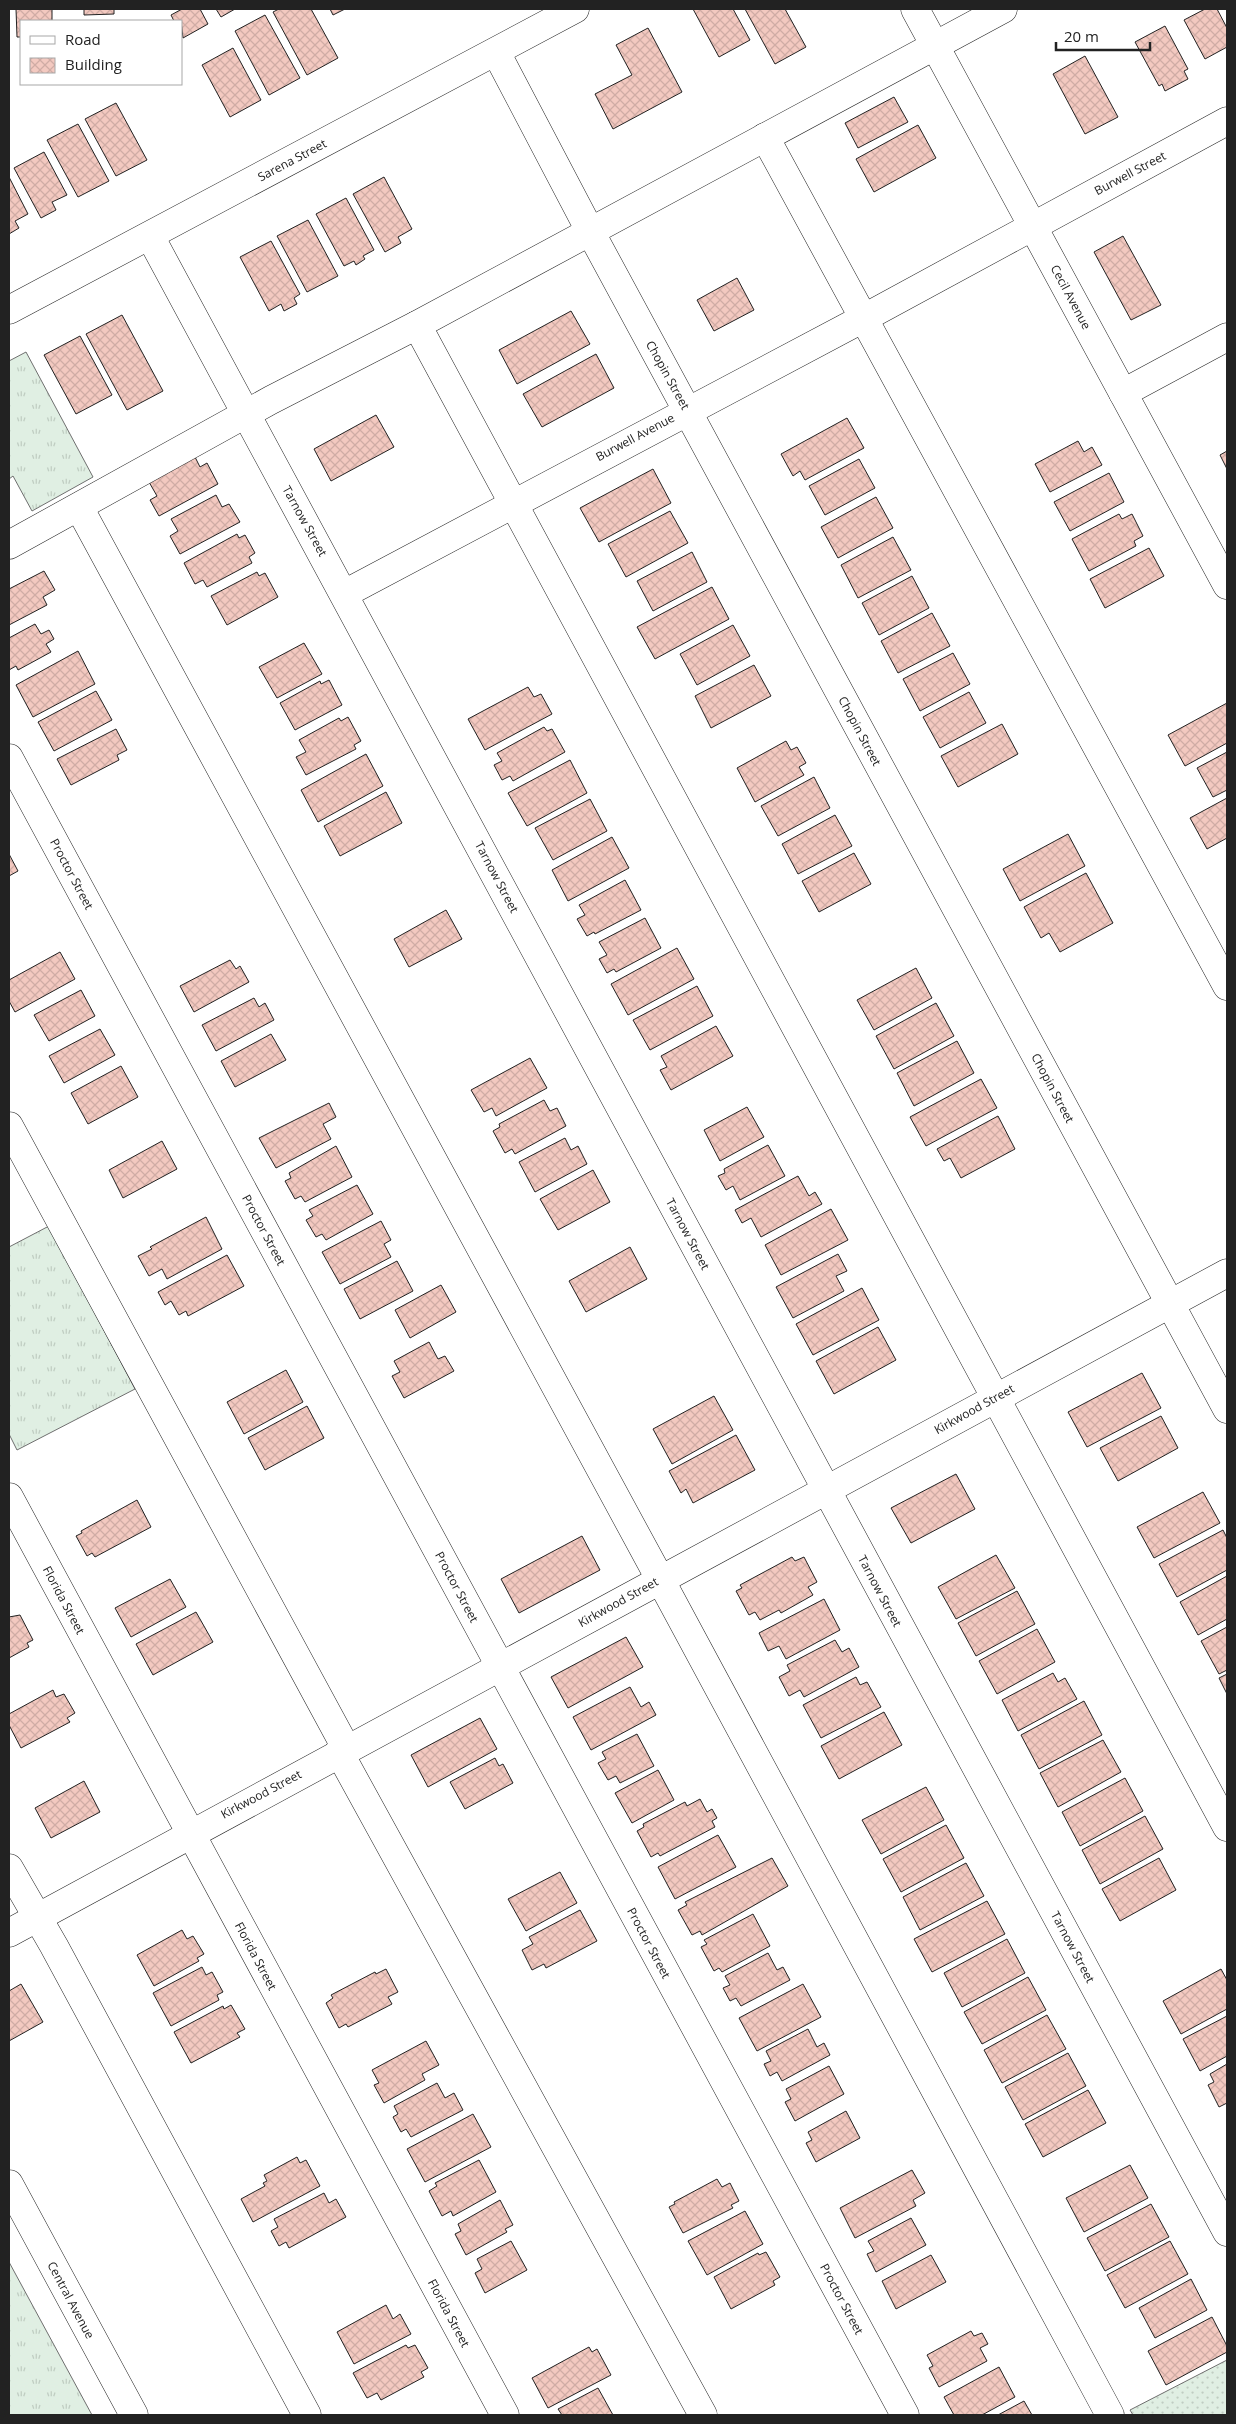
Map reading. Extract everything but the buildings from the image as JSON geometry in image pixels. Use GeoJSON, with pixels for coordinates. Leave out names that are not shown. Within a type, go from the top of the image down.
{"type":"FeatureCollection","features":[{"type":"Feature","properties":{"kind":"street","name":"Sarena Street"},"geometry":{"type":"LineString","coordinates":[[9,310],[575,9]]}},
{"type":"Feature","properties":{"kind":"street","name":"Cecil Avenue"},"geometry":{"type":"LineString","coordinates":[[914,9],[1227,585]]}},
{"type":"Feature","properties":{"kind":"street"},"geometry":{"type":"LineString","coordinates":[[9,544],[246,413],[417,325],[1003,9]]}},
{"type":"Feature","properties":{"kind":"street","name":"Chopin Street"},"geometry":{"type":"LineString","coordinates":[[496,52],[590,231],[1227,1409]]}},
{"type":"Feature","properties":{"kind":"street","name":"Burwell Street"},"geometry":{"type":"LineString","coordinates":[[1033,226],[1227,121]]}},
{"type":"Feature","properties":{"kind":"street"},"geometry":{"type":"LineString","coordinates":[[765,137],[1227,986]]}},
{"type":"Feature","properties":{"kind":"street","name":"Burwell Avenue"},"geometry":{"type":"LineString","coordinates":[[344,594],[687,410],[864,318],[1033,226]]}},
{"type":"Feature","properties":{"kind":"street","name":"Tarnow Street"},"geometry":{"type":"LineString","coordinates":[[150,236],[1227,2232]]}},
{"type":"Feature","properties":{"kind":"street"},"geometry":{"type":"LineString","coordinates":[[417,325],[1227,1826]]}},
{"type":"Feature","properties":{"kind":"street"},"geometry":{"type":"LineString","coordinates":[[1123,392],[1227,337]]}},
{"type":"Feature","properties":{"kind":"street"},"geometry":{"type":"LineString","coordinates":[[79,507],[660,1579],[1110,2415]]}},
{"type":"Feature","properties":{"kind":"street","name":"Proctor Street"},"geometry":{"type":"LineString","coordinates":[[9,758],[904,2415]]}},
{"type":"Feature","properties":{"kind":"street"},"geometry":{"type":"LineString","coordinates":[[9,1126],[343,1750],[703,2415]]}},
{"type":"Feature","properties":{"kind":"street","name":"Kirkwood Street"},"geometry":{"type":"LineString","coordinates":[[9,1933],[343,1750],[1227,1273]]}},
{"type":"Feature","properties":{"kind":"street","name":"Florida Street"},"geometry":{"type":"LineString","coordinates":[[9,1497],[505,2415]]}},
{"type":"Feature","properties":{"kind":"street"},"geometry":{"type":"LineString","coordinates":[[9,1868],[307,2415]]}},
{"type":"Feature","properties":{"kind":"street","name":"Central Avenue"},"geometry":{"type":"LineString","coordinates":[[9,2184],[134,2415]]}},
{"type":"Feature","properties":{"kind":"green space"},"geometry":{"type":"Polygon","coordinates":[[[26,352],[93,477],[32,511],[13,476],[9,479],[9,361],[26,352]]]}},
{"type":"Feature","properties":{"kind":"green space"},"geometry":{"type":"Polygon","coordinates":[[[49,1226],[135,1389],[17,1450],[9,1434],[9,1247],[49,1226]]]}},
{"type":"Feature","properties":{"kind":"green space"},"geometry":{"type":"Polygon","coordinates":[[[9,2262],[92,2415],[9,2415],[9,2262]]]}},
{"type":"Feature","properties":{"kind":"green space"},"geometry":{"type":"Polygon","coordinates":[[[1227,2360],[1227,2415],[1133,2415],[1130,2410],[1227,2360]]]}}]}
